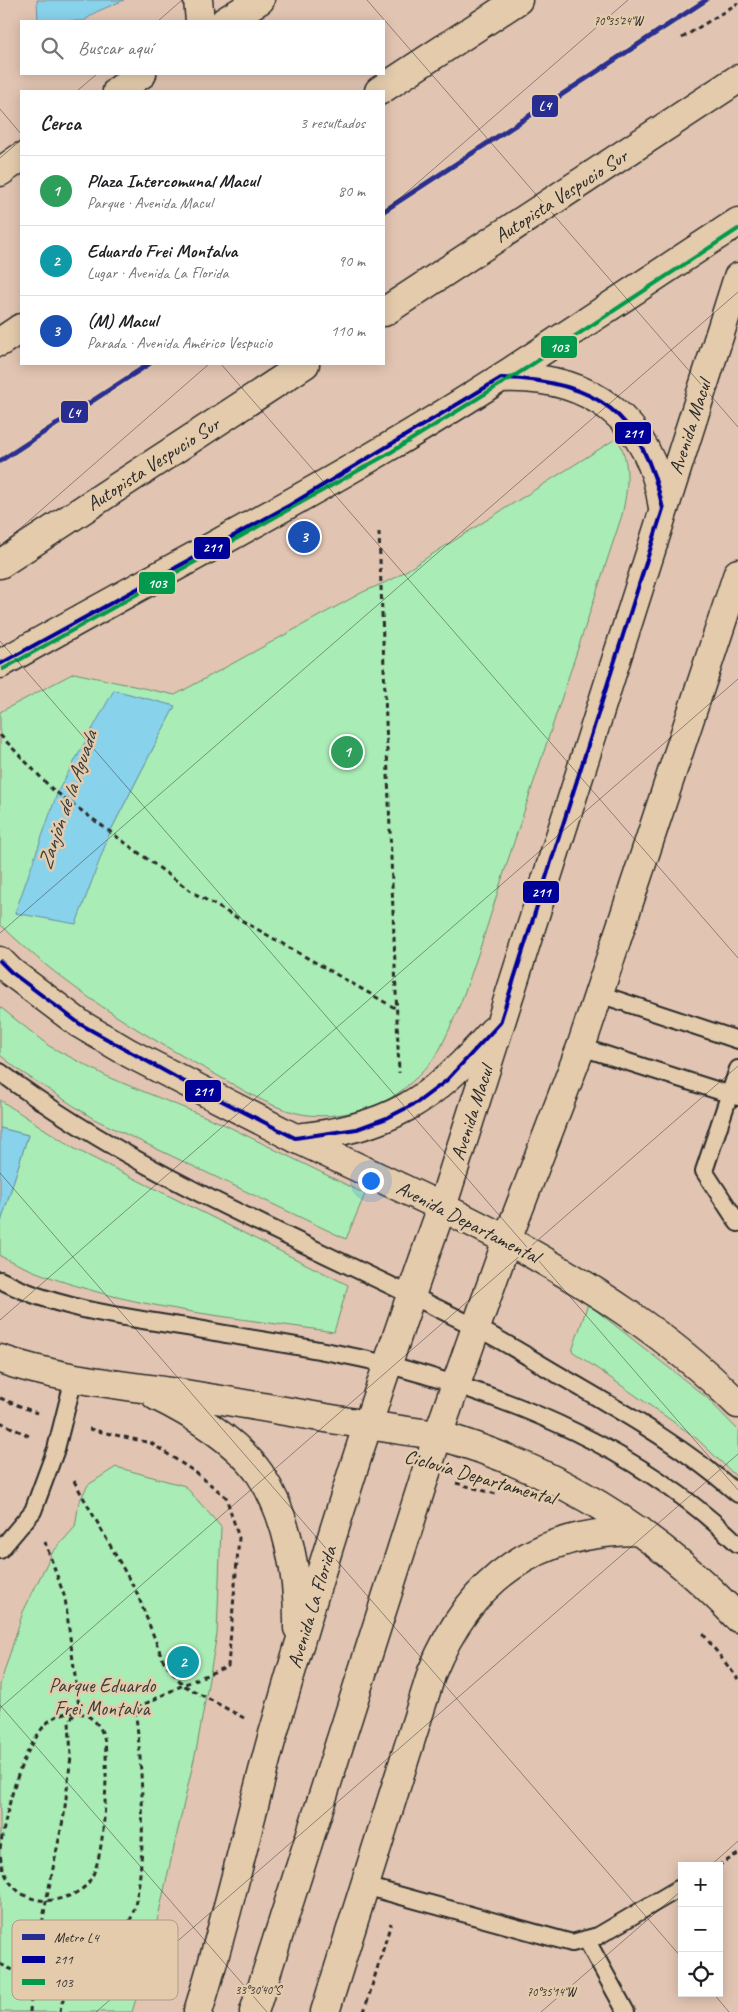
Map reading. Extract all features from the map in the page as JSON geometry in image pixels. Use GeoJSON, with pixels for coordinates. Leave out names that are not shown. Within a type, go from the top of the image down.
{"type":"FeatureCollection","features":[{"type":"Feature","properties":{"kind":"main road"},"geometry":{"type":"LineString","coordinates":[[198,0],[200,20]]}},
{"type":"Feature","properties":{"kind":"main road"},"geometry":{"type":"LineString","coordinates":[[227,20],[260,0]]}},
{"type":"Feature","properties":{"kind":"main road"},"geometry":{"type":"LineString","coordinates":[[382,90],[518,0]]}},
{"type":"Feature","properties":{"kind":"main road"},"geometry":{"type":"LineString","coordinates":[[118,90],[141,75]]}},
{"type":"Feature","properties":{"kind":"main road","name":"Autopista Vespucio Sur"},"geometry":{"type":"LineString","coordinates":[[385,311],[738,79]]}},
{"type":"Feature","properties":{"kind":"main road"},"geometry":{"type":"LineString","coordinates":[[0,664],[290,504],[502,378],[738,222]]}},
{"type":"Feature","properties":{"kind":"main road","name":"Avenida Macul"},"geometry":{"type":"LineString","coordinates":[[442,1206],[738,277]]}},
{"type":"Feature","properties":{"kind":"main road"},"geometry":{"type":"LineString","coordinates":[[0,342],[20,329]]}},
{"type":"Feature","properties":{"kind":"main road","name":"Autopista Vespucio Sur"},"geometry":{"type":"LineString","coordinates":[[0,564],[303,365]]}},
{"type":"Feature","properties":{"kind":"main road"},"geometry":{"type":"LineString","coordinates":[[502,378],[530,376],[558,381],[585,391],[609,406],[626,422],[641,442],[660,485],[663,509]]}},
{"type":"Feature","properties":{"kind":"main road"},"geometry":{"type":"LineString","coordinates":[[254,2012],[438,1435],[508,1240],[581,1047],[738,573]]}},
{"type":"Feature","properties":{"kind":"main road","name":"Avenida Departamental"},"geometry":{"type":"LineString","coordinates":[[0,961],[11,972],[80,1024],[178,1080],[295,1138],[442,1206],[569,1274],[628,1312],[684,1356],[738,1404]]}},
{"type":"Feature","properties":{"kind":"main road"},"geometry":{"type":"LineString","coordinates":[[295,1138],[357,1129],[387,1118],[418,1102],[446,1081],[500,1023]]}},
{"type":"Feature","properties":{"kind":"main road","name":"Avenida La Florida"},"geometry":{"type":"LineString","coordinates":[[199,2007],[225,1922],[273,1733],[298,1648],[410,1296],[442,1206]]}},
{"type":"Feature","properties":{"kind":"main road"},"geometry":{"type":"LineString","coordinates":[[0,1359],[26,1368],[74,1378],[132,1385],[298,1412],[368,1426],[438,1435],[482,1448],[562,1482],[640,1531],[683,1566],[738,1618]]}},
{"type":"Feature","properties":{"kind":"main road"},"geometry":{"type":"LineString","coordinates":[[132,1385],[182,1410],[210,1428],[242,1454],[259,1472],[272,1496],[282,1521],[294,1572],[299,1610],[298,1648]]}},
{"type":"Feature","properties":{"kind":"main road"},"geometry":{"type":"LineString","coordinates":[[325,2012],[432,1672],[444,1643],[460,1615],[482,1590],[508,1568],[545,1548],[579,1536],[640,1531]]}},
{"type":"Feature","properties":{"kind":"lane"},"geometry":{"type":"LineString","coordinates":[[599,994],[738,1040]]}},
{"type":"Feature","properties":{"kind":"lane"},"geometry":{"type":"LineString","coordinates":[[581,1047],[733,1095]]}},
{"type":"Feature","properties":{"kind":"lane"},"geometry":{"type":"LineString","coordinates":[[738,1069],[733,1095],[704,1171],[738,1222]]}},
{"type":"Feature","properties":{"kind":"lane"},"geometry":{"type":"LineString","coordinates":[[0,1072],[47,1107],[151,1168],[476,1327],[667,1438],[708,1468],[738,1494]]}},
{"type":"Feature","properties":{"kind":"lane"},"geometry":{"type":"LineString","coordinates":[[0,1280],[65,1305],[388,1365],[457,1385],[532,1411],[592,1439],[633,1463],[680,1495],[738,1544]]}},
{"type":"Feature","properties":{"kind":"lane"},"geometry":{"type":"LineString","coordinates":[[0,1550],[34,1511],[56,1449],[74,1378]]}},
{"type":"Feature","properties":{"kind":"lane"},"geometry":{"type":"LineString","coordinates":[[365,1886],[572,1943],[598,1936],[678,1889]]}},
{"type":"Feature","properties":{"kind":"lane"},"geometry":{"type":"LineString","coordinates":[[586,1939],[626,2012]]}},
{"type":"Feature","properties":{"kind":"path"},"geometry":{"type":"LineString","coordinates":[[682,38],[738,3]]}},
{"type":"Feature","properties":{"kind":"path"},"geometry":{"type":"LineString","coordinates":[[379,532],[395,1008],[400,1092],[387,1118]]}},
{"type":"Feature","properties":{"kind":"path"},"geometry":{"type":"LineString","coordinates":[[0,735],[52,789],[192,892],[395,1008]]}},
{"type":"Feature","properties":{"kind":"path"},"geometry":{"type":"LineString","coordinates":[[0,1398],[63,1423],[151,1443],[195,1472],[226,1497],[240,1538],[228,1666],[183,1684],[135,1709],[141,1763],[141,1851],[136,1905],[130,1920]]}},
{"type":"Feature","properties":{"kind":"path"},"geometry":{"type":"LineString","coordinates":[[56,1449],[110,1541],[137,1593],[163,1660],[183,1684],[273,1733]]}},
{"type":"Feature","properties":{"kind":"path"},"geometry":{"type":"LineString","coordinates":[[226,1497],[259,1472]]}},
{"type":"Feature","properties":{"kind":"path","name":"Ciclovía Departamental"},"geometry":{"type":"LineString","coordinates":[[426,1476],[505,1496]]}},
{"type":"Feature","properties":{"kind":"path"},"geometry":{"type":"LineString","coordinates":[[34,1511],[65,1598],[79,1707],[69,1722],[71,1756],[64,1815],[43,1920]]}},
{"type":"Feature","properties":{"kind":"path"},"geometry":{"type":"LineString","coordinates":[[699,1629],[738,1679]]}},
{"type":"Feature","properties":{"kind":"path"},"geometry":{"type":"LineString","coordinates":[[83,1712],[91,1717],[98,1725],[104,1737],[106,1784],[99,1854],[90,1880],[77,1893],[46,1902],[16,1890],[1,1868],[0,1851],[4,1824],[28,1750],[45,1725],[59,1716],[76,1713],[83,1712]]}},
{"type":"Feature","properties":{"kind":"path"},"geometry":{"type":"LineString","coordinates":[[723,1863],[738,1854]]}},
{"type":"Feature","properties":{"kind":"path"},"geometry":{"type":"LineString","coordinates":[[364,2012],[400,1896]]}},
{"type":"Feature","properties":{"kind":"path"},"geometry":{"type":"LineString","coordinates":[[0,1964],[12,1970]]}},
{"type":"Feature","properties":{"kind":"path"},"geometry":{"type":"LineString","coordinates":[[173,2000],[199,2007]]}},
{"type":"Feature","properties":{"kind":"green space"},"geometry":{"type":"Polygon","coordinates":[[[617,438],[625,456],[627,476],[622,515],[478,953],[452,1024],[441,1047],[428,1065],[407,1086],[390,1098],[365,1109],[337,1115],[323,1116],[297,1113],[275,1106],[254,1096],[128,1024],[49,968],[0,924],[0,712],[74,673],[175,695],[363,592],[393,579],[617,438]],[[114,690],[110,832],[174,707],[114,690]]]}},
{"type":"Feature","properties":{"kind":"green space"},"geometry":{"type":"Polygon","coordinates":[[[0,1007],[49,1046],[110,1078],[221,1123],[365,1194],[346,1239],[94,1119],[20,1071],[0,1055],[0,1007]]]}},
{"type":"Feature","properties":{"kind":"green space"},"geometry":{"type":"Polygon","coordinates":[[[0,1100],[75,1149],[348,1285],[334,1332],[206,1314],[121,1298],[39,1273],[0,1256],[0,1225],[28,1135],[0,1128],[0,1100]]]}},
{"type":"Feature","properties":{"kind":"green space"},"geometry":{"type":"Polygon","coordinates":[[[588,1304],[706,1397],[738,1430],[738,1478],[695,1437],[572,1351],[588,1304]]]}},
{"type":"Feature","properties":{"kind":"green space","name":"Parque Eduardo Frei Montalva"},"geometry":{"type":"Polygon","coordinates":[[[116,1467],[185,1486],[221,1527],[217,1634],[197,1746],[157,1920],[12,1920],[12,2000],[136,2000],[132,2012],[0,2012],[0,1685],[23,1612],[52,1553],[75,1527],[79,1502],[88,1485],[116,1467]]]}},
{"type":"Feature","properties":{"kind":"water"},"geometry":{"type":"Polygon","coordinates":[[[37,0],[124,0],[96,12],[85,20],[38,20],[37,0]]]}},
{"type":"Feature","properties":{"kind":"water","name":"Zanjón de la Aguada"},"geometry":{"type":"Polygon","coordinates":[[[114,690],[175,706],[110,832],[76,924],[15,913],[58,791],[114,690]]]}},
{"type":"Feature","properties":{"kind":"water"},"geometry":{"type":"Polygon","coordinates":[[[0,1128],[28,1135],[0,1225],[0,1128]]]}},
{"type":"Feature","properties":{"kind":"metro line","name":"L4"},"geometry":{"type":"LineString","coordinates":[[385,210],[706,0]]}},
{"type":"Feature","properties":{"kind":"metro line","name":"L4"},"geometry":{"type":"LineString","coordinates":[[0,461],[147,365]]}},
{"type":"Feature","properties":{"kind":"transit line","name":"103"},"geometry":{"type":"LineString","coordinates":[[3,669],[388,454],[522,371],[738,229]]}},
{"type":"Feature","properties":{"kind":"transit line","name":"211"},"geometry":{"type":"LineString","coordinates":[[0,664],[290,505],[501,378],[535,380],[564,386],[589,395],[610,409],[628,426],[643,449],[654,476],[663,509],[500,1023],[446,1081],[418,1102],[387,1118],[357,1129],[295,1138],[179,1079],[80,1024],[11,972],[0,961]]}},
{"type":"Feature","properties":{"kind":"place","name":"(M) Macul"},"geometry":{"type":"Point","coordinates":[304,537]}},
{"type":"Feature","properties":{"kind":"place","name":"Plaza Intercomunal Macul"},"geometry":{"type":"Point","coordinates":[347,752]}},
{"type":"Feature","properties":{"kind":"place","name":"Eduardo Frei Montalva"},"geometry":{"type":"Point","coordinates":[183,1662]}}]}
